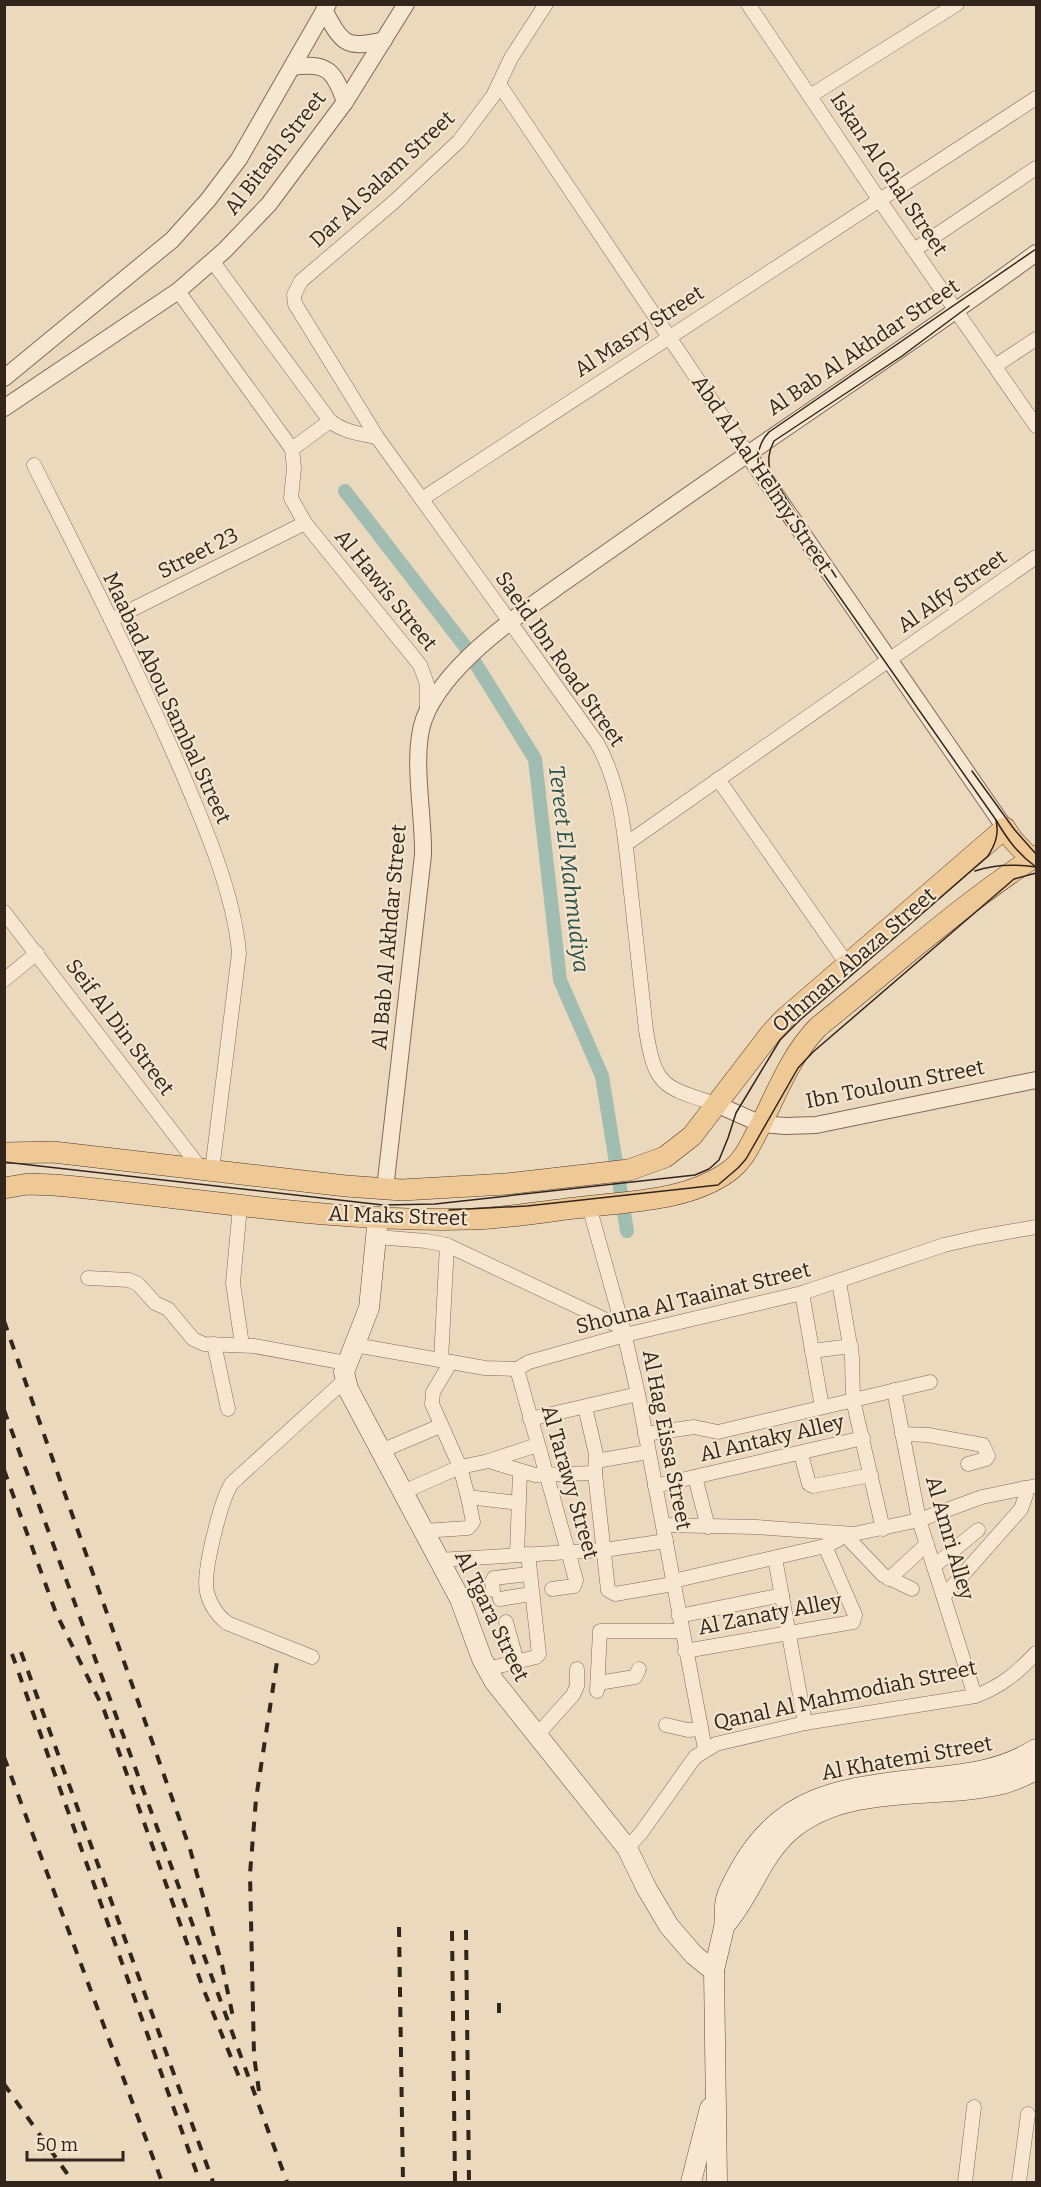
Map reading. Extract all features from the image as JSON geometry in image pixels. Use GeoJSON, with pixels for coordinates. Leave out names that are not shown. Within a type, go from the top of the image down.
{"type":"FeatureCollection","features":[{"type":"Feature","properties":{"kind":"main road","name":"Abd Al Aal Helmy Street"},"geometry":{"type":"LineString","coordinates":[[1005,828],[1013,840],[1035,860]]}},
{"type":"Feature","properties":{"kind":"main road","name":"Othman Abaza Street"},"geometry":{"type":"LineString","coordinates":[[716,1104],[784,1019],[1005,828]]}},
{"type":"Feature","properties":{"kind":"main road","name":"Othman Abaza Street"},"geometry":{"type":"LineString","coordinates":[[761,1124],[799,1050],[818,1027],[961,911],[1035,860]]}},
{"type":"Feature","properties":{"kind":"main road","name":"Al Maks Street"},"geometry":{"type":"LineString","coordinates":[[4,1154],[53,1152],[385,1189],[430,1190],[506,1185],[629,1170],[649,1164],[665,1157],[692,1136],[716,1104]]}},
{"type":"Feature","properties":{"kind":"main road","name":"Al Maks Street"},"geometry":{"type":"LineString","coordinates":[[4,1188],[28,1184],[54,1185],[311,1214],[378,1227],[431,1219],[472,1219],[656,1198],[702,1186],[739,1163],[761,1124]]}},
{"type":"Feature","properties":{"kind":"main road"},"geometry":{"type":"LineString","coordinates":[[349,1363],[369,1308],[378,1227]]}},
{"type":"Feature","properties":{"kind":"main road","name":"Al Tgara Street"},"geometry":{"type":"LineString","coordinates":[[349,1363],[381,1451],[466,1611],[487,1669],[504,1696],[627,1848],[647,1889],[669,1926],[694,1955],[714,1971]]}},
{"type":"Feature","properties":{"kind":"main road","name":"Al Khatemi Street"},"geometry":{"type":"LineString","coordinates":[[725,1925],[724,1904],[727,1894],[749,1852],[772,1826],[791,1811],[809,1802],[850,1789],[976,1772],[1020,1759],[1036,1749]]}},
{"type":"Feature","properties":{"kind":"main road","name":"Al Khatemi Street"},"geometry":{"type":"LineString","coordinates":[[725,1925],[738,1910],[770,1851],[790,1830],[808,1818],[838,1805],[889,1795],[963,1790],[1003,1784],[1036,1770]]}},
{"type":"Feature","properties":{"kind":"main road"},"geometry":{"type":"LineString","coordinates":[[717,2182],[714,1971],[725,1925]]}},
{"type":"Feature","properties":{"kind":"main road"},"geometry":{"type":"LineString","coordinates":[[691,2182],[714,2088]]}},
{"type":"Feature","properties":{"kind":"street","name":"Al Bitash Street"},"geometry":{"type":"LineString","coordinates":[[4,408],[178,291],[213,262],[269,204],[345,102],[406,4]]}},
{"type":"Feature","properties":{"kind":"street","name":"Dar Al Salam Street"},"geometry":{"type":"LineString","coordinates":[[296,288],[301,281],[395,201],[459,141],[484,109],[511,58],[546,4]]}},
{"type":"Feature","properties":{"kind":"street","name":"Iskan Al Ghal Street"},"geometry":{"type":"LineString","coordinates":[[748,4],[880,201],[1036,426]]}},
{"type":"Feature","properties":{"kind":"street"},"geometry":{"type":"LineString","coordinates":[[810,96],[957,4]]}},
{"type":"Feature","properties":{"kind":"street","name":"Al Bitash Street"},"geometry":{"type":"LineString","coordinates":[[4,378],[179,232],[208,200],[239,159],[325,6]]}},
{"type":"Feature","properties":{"kind":"street"},"geometry":{"type":"LineString","coordinates":[[325,6],[339,36],[345,41],[362,46],[384,40]]}},
{"type":"Feature","properties":{"kind":"street"},"geometry":{"type":"LineString","coordinates":[[292,67],[309,64],[326,69],[338,83],[345,102]]}},
{"type":"Feature","properties":{"kind":"street","name":"Abd Al Aal Helmy Street"},"geometry":{"type":"LineString","coordinates":[[499,84],[747,453],[1005,828]]}},
{"type":"Feature","properties":{"kind":"street","name":"Al Masry Street"},"geometry":{"type":"LineString","coordinates":[[423,499],[1036,98]]}},
{"type":"Feature","properties":{"kind":"street"},"geometry":{"type":"LineString","coordinates":[[914,250],[1036,168]]}},
{"type":"Feature","properties":{"kind":"street","name":"Al Bab Al Akhdar Street"},"geometry":{"type":"LineString","coordinates":[[385,1189],[423,855],[419,738],[426,715],[440,692],[461,666],[508,622],[747,453],[957,311],[1036,253]]}},
{"type":"Feature","properties":{"kind":"street"},"geometry":{"type":"LineString","coordinates":[[213,262],[330,421],[338,428],[349,432],[377,437]]}},
{"type":"Feature","properties":{"kind":"street","name":"Saeid Ibn Road Street"},"geometry":{"type":"LineString","coordinates":[[296,288],[295,304],[377,437],[597,743],[606,760],[618,795],[626,844],[650,1059],[663,1082],[678,1091],[716,1104]]}},
{"type":"Feature","properties":{"kind":"street"},"geometry":{"type":"LineString","coordinates":[[178,291],[292,449],[330,421]]}},
{"type":"Feature","properties":{"kind":"street"},"geometry":{"type":"LineString","coordinates":[[995,366],[1034,345]]}},
{"type":"Feature","properties":{"kind":"street","name":"Al Hawis Street"},"geometry":{"type":"LineString","coordinates":[[292,449],[294,468],[291,498],[305,523],[420,665],[428,694],[426,715]]}},
{"type":"Feature","properties":{"kind":"street","name":"Maabad Abou Sambal Street"},"geometry":{"type":"LineString","coordinates":[[34,465],[160,721],[201,817],[237,927],[239,953],[206,1169]]}},
{"type":"Feature","properties":{"kind":"street","name":"Street 23"},"geometry":{"type":"LineString","coordinates":[[111,620],[305,523]]}},
{"type":"Feature","properties":{"kind":"street","name":"Al Alfy Street"},"geometry":{"type":"LineString","coordinates":[[626,844],[1036,557]]}},
{"type":"Feature","properties":{"kind":"street"},"geometry":{"type":"LineString","coordinates":[[718,779],[847,964]]}},
{"type":"Feature","properties":{"kind":"street","name":"Seif Al Din Street"},"geometry":{"type":"LineString","coordinates":[[4,912],[206,1169]]}},
{"type":"Feature","properties":{"kind":"street"},"geometry":{"type":"LineString","coordinates":[[4,980],[37,953]]}},
{"type":"Feature","properties":{"kind":"street","name":"Ibn Touloun Street"},"geometry":{"type":"LineString","coordinates":[[761,1124],[816,1125],[1036,1080]]}},
{"type":"Feature","properties":{"kind":"street"},"geometry":{"type":"LineString","coordinates":[[716,1104],[761,1124]]}},
{"type":"Feature","properties":{"kind":"street"},"geometry":{"type":"LineString","coordinates":[[240,1206],[234,1283],[242,1345]]}},
{"type":"Feature","properties":{"kind":"street"},"geometry":{"type":"LineString","coordinates":[[589,1206],[624,1332]]}},
{"type":"Feature","properties":{"kind":"street","name":"Al Hag Eissa Street"},"geometry":{"type":"LineString","coordinates":[[378,1227],[447,1245],[490,1264],[624,1332],[638,1394],[705,1749]]}},
{"type":"Feature","properties":{"kind":"street","name":"Shouna Al Taainat Street"},"geometry":{"type":"LineString","coordinates":[[214,1344],[242,1345],[349,1363],[446,1361],[485,1368],[517,1369],[530,1362],[624,1332],[802,1293],[944,1245],[1036,1227]]}},
{"type":"Feature","properties":{"kind":"street"},"geometry":{"type":"LineString","coordinates":[[423,1531],[468,1528],[472,1522],[460,1467],[440,1426],[431,1397],[446,1361],[447,1245]]}},
{"type":"Feature","properties":{"kind":"street"},"geometry":{"type":"LineString","coordinates":[[88,1278],[129,1280],[138,1284],[155,1303],[168,1309],[193,1339],[204,1344],[214,1344],[228,1409]]}},
{"type":"Feature","properties":{"kind":"street"},"geometry":{"type":"LineString","coordinates":[[839,1282],[851,1346],[854,1400],[883,1529]]}},
{"type":"Feature","properties":{"kind":"street"},"geometry":{"type":"LineString","coordinates":[[802,1293],[822,1407]]}},
{"type":"Feature","properties":{"kind":"street"},"geometry":{"type":"LineString","coordinates":[[812,1351],[851,1346]]}},
{"type":"Feature","properties":{"kind":"street"},"geometry":{"type":"LineString","coordinates":[[312,1657],[227,1623],[220,1618],[206,1592],[206,1573],[222,1504],[232,1483],[349,1363]]}},
{"type":"Feature","properties":{"kind":"street","name":"Al Tarawy Street"},"geometry":{"type":"LineString","coordinates":[[517,1369],[576,1584],[552,1589]]}},
{"type":"Feature","properties":{"kind":"street"},"geometry":{"type":"LineString","coordinates":[[645,1434],[694,1427],[718,1432],[930,1382]]}},
{"type":"Feature","properties":{"kind":"street","name":"Al Amri Alley"},"geometry":{"type":"LineString","coordinates":[[894,1390],[919,1520],[975,1696]]}},
{"type":"Feature","properties":{"kind":"street"},"geometry":{"type":"LineString","coordinates":[[530,1419],[638,1394]]}},
{"type":"Feature","properties":{"kind":"street"},"geometry":{"type":"LineString","coordinates":[[585,1407],[595,1467],[608,1590],[611,1593],[673,1582],[825,1546],[845,1535]]}},
{"type":"Feature","properties":{"kind":"street"},"geometry":{"type":"LineString","coordinates":[[381,1451],[440,1426]]}},
{"type":"Feature","properties":{"kind":"street"},"geometry":{"type":"LineString","coordinates":[[903,1434],[983,1445],[988,1456],[986,1459],[968,1464]]}},
{"type":"Feature","properties":{"kind":"street","name":"Al Antaky Alley"},"geometry":{"type":"LineString","coordinates":[[655,1486],[863,1438]]}},
{"type":"Feature","properties":{"kind":"street"},"geometry":{"type":"LineString","coordinates":[[403,1492],[460,1467],[489,1461],[537,1445]]}},
{"type":"Feature","properties":{"kind":"street"},"geometry":{"type":"LineString","coordinates":[[489,1461],[546,1476],[595,1467],[648,1452]]}},
{"type":"Feature","properties":{"kind":"street"},"geometry":{"type":"LineString","coordinates":[[801,1454],[810,1484],[813,1486],[872,1475]]}},
{"type":"Feature","properties":{"kind":"street"},"geometry":{"type":"LineString","coordinates":[[487,1669],[536,1657],[538,1654],[529,1574],[523,1555],[518,1503],[520,1471]]}},
{"type":"Feature","properties":{"kind":"street"},"geometry":{"type":"LineString","coordinates":[[695,1477],[708,1527]]}},
{"type":"Feature","properties":{"kind":"street"},"geometry":{"type":"LineString","coordinates":[[663,1525],[708,1527],[755,1521],[845,1535],[919,1520],[982,1497],[1030,1487]]}},
{"type":"Feature","properties":{"kind":"street"},"geometry":{"type":"LineString","coordinates":[[944,1596],[1021,1509],[1030,1487]]}},
{"type":"Feature","properties":{"kind":"street"},"geometry":{"type":"LineString","coordinates":[[468,1497],[518,1503]]}},
{"type":"Feature","properties":{"kind":"street"},"geometry":{"type":"LineString","coordinates":[[934,1566],[978,1530]]}},
{"type":"Feature","properties":{"kind":"street"},"geometry":{"type":"LineString","coordinates":[[845,1535],[889,1579],[912,1589]]}},
{"type":"Feature","properties":{"kind":"street"},"geometry":{"type":"LineString","coordinates":[[438,1560],[604,1550],[666,1541]]}},
{"type":"Feature","properties":{"kind":"street"},"geometry":{"type":"LineString","coordinates":[[889,1579],[927,1544]]}},
{"type":"Feature","properties":{"kind":"street","name":"Al Zanaty Alley"},"geometry":{"type":"LineString","coordinates":[[685,1652],[849,1624],[855,1619],[825,1546]]}},
{"type":"Feature","properties":{"kind":"street"},"geometry":{"type":"LineString","coordinates":[[775,1558],[805,1724]]}},
{"type":"Feature","properties":{"kind":"street"},"geometry":{"type":"LineString","coordinates":[[529,1574],[494,1578],[492,1582],[496,1595],[531,1594]]}},
{"type":"Feature","properties":{"kind":"street"},"geometry":{"type":"LineString","coordinates":[[679,1616],[782,1595]]}},
{"type":"Feature","properties":{"kind":"street"},"geometry":{"type":"LineString","coordinates":[[506,1622],[517,1662]]}},
{"type":"Feature","properties":{"kind":"street"},"geometry":{"type":"LineString","coordinates":[[639,1669],[639,1673],[634,1677],[598,1687],[600,1631],[681,1631]]}},
{"type":"Feature","properties":{"kind":"street","name":"Qanal Al Mahmodiah Street"},"geometry":{"type":"LineString","coordinates":[[627,1848],[641,1833],[687,1766],[705,1749],[728,1740],[805,1724],[975,1696],[998,1686],[1036,1653]]}},
{"type":"Feature","properties":{"kind":"street"},"geometry":{"type":"LineString","coordinates":[[537,1736],[573,1695],[577,1686],[577,1669]]}},
{"type":"Feature","properties":{"kind":"street"},"geometry":{"type":"LineString","coordinates":[[666,1725],[688,1730],[701,1729]]}},
{"type":"Feature","properties":{"kind":"street"},"geometry":{"type":"LineString","coordinates":[[964,2182],[974,2108]]}},
{"type":"Feature","properties":{"kind":"street"},"geometry":{"type":"LineString","coordinates":[[1019,2182],[1028,2114]]}},
{"type":"Feature","properties":{"kind":"waterway","name":"Tereet El Mahmudiya"},"geometry":{"type":"LineString","coordinates":[[345,491],[464,645],[535,759],[560,980],[602,1076],[627,1231]]}},
{"type":"Feature","properties":{"kind":"tram line"},"geometry":{"type":"LineString","coordinates":[[1036,249],[769,432],[763,440],[758,456],[760,473],[771,499],[1009,840],[1036,867]]}},
{"type":"Feature","properties":{"kind":"tram line"},"geometry":{"type":"LineString","coordinates":[[836,577],[770,473],[769,456],[772,445],[774,441],[902,356],[969,306]]}},
{"type":"Feature","properties":{"kind":"tram line"},"geometry":{"type":"LineString","coordinates":[[972,771],[1014,829],[1036,854]]}},
{"type":"Feature","properties":{"kind":"tram line"},"geometry":{"type":"LineString","coordinates":[[4,1162],[383,1205],[435,1204],[695,1175],[709,1169],[719,1160],[736,1113],[780,1040],[988,856],[996,838],[996,820]]}},
{"type":"Feature","properties":{"kind":"tram line"},"geometry":{"type":"LineString","coordinates":[[975,871],[1005,865],[1036,867]]}},
{"type":"Feature","properties":{"kind":"tram line"},"geometry":{"type":"LineString","coordinates":[[449,1210],[527,1206],[718,1185],[746,1159],[798,1068],[813,1052],[1014,879],[1036,873]]}},
{"type":"Feature","properties":{"kind":"railway"},"geometry":{"type":"LineString","coordinates":[[4,1321],[190,1849],[222,1965],[233,2017]]}},
{"type":"Feature","properties":{"kind":"railway"},"geometry":{"type":"LineString","coordinates":[[4,1410],[287,2182]]}},
{"type":"Feature","properties":{"kind":"railway"},"geometry":{"type":"LineString","coordinates":[[4,1470],[56,1613],[104,1710],[203,1988],[239,2077]]}},
{"type":"Feature","properties":{"kind":"railway"},"geometry":{"type":"LineString","coordinates":[[21,1652],[213,2182]]}},
{"type":"Feature","properties":{"kind":"railway"},"geometry":{"type":"LineString","coordinates":[[12,1654],[200,2182]]}},
{"type":"Feature","properties":{"kind":"railway"},"geometry":{"type":"LineString","coordinates":[[259,2091],[254,2056],[250,1874],[256,1799],[278,1655]]}},
{"type":"Feature","properties":{"kind":"railway"},"geometry":{"type":"LineString","coordinates":[[4,1757],[162,2182]]}},
{"type":"Feature","properties":{"kind":"railway"},"geometry":{"type":"LineString","coordinates":[[399,1927],[403,2182]]}},
{"type":"Feature","properties":{"kind":"railway"},"geometry":{"type":"LineString","coordinates":[[466,1930],[469,2182]]}},
{"type":"Feature","properties":{"kind":"railway"},"geometry":{"type":"LineString","coordinates":[[452,1931],[455,2182]]}},
{"type":"Feature","properties":{"kind":"railway"},"geometry":{"type":"LineString","coordinates":[[499,2003],[499,2021]]}},
{"type":"Feature","properties":{"kind":"railway"},"geometry":{"type":"LineString","coordinates":[[4,2084],[73,2182]]}}]}
